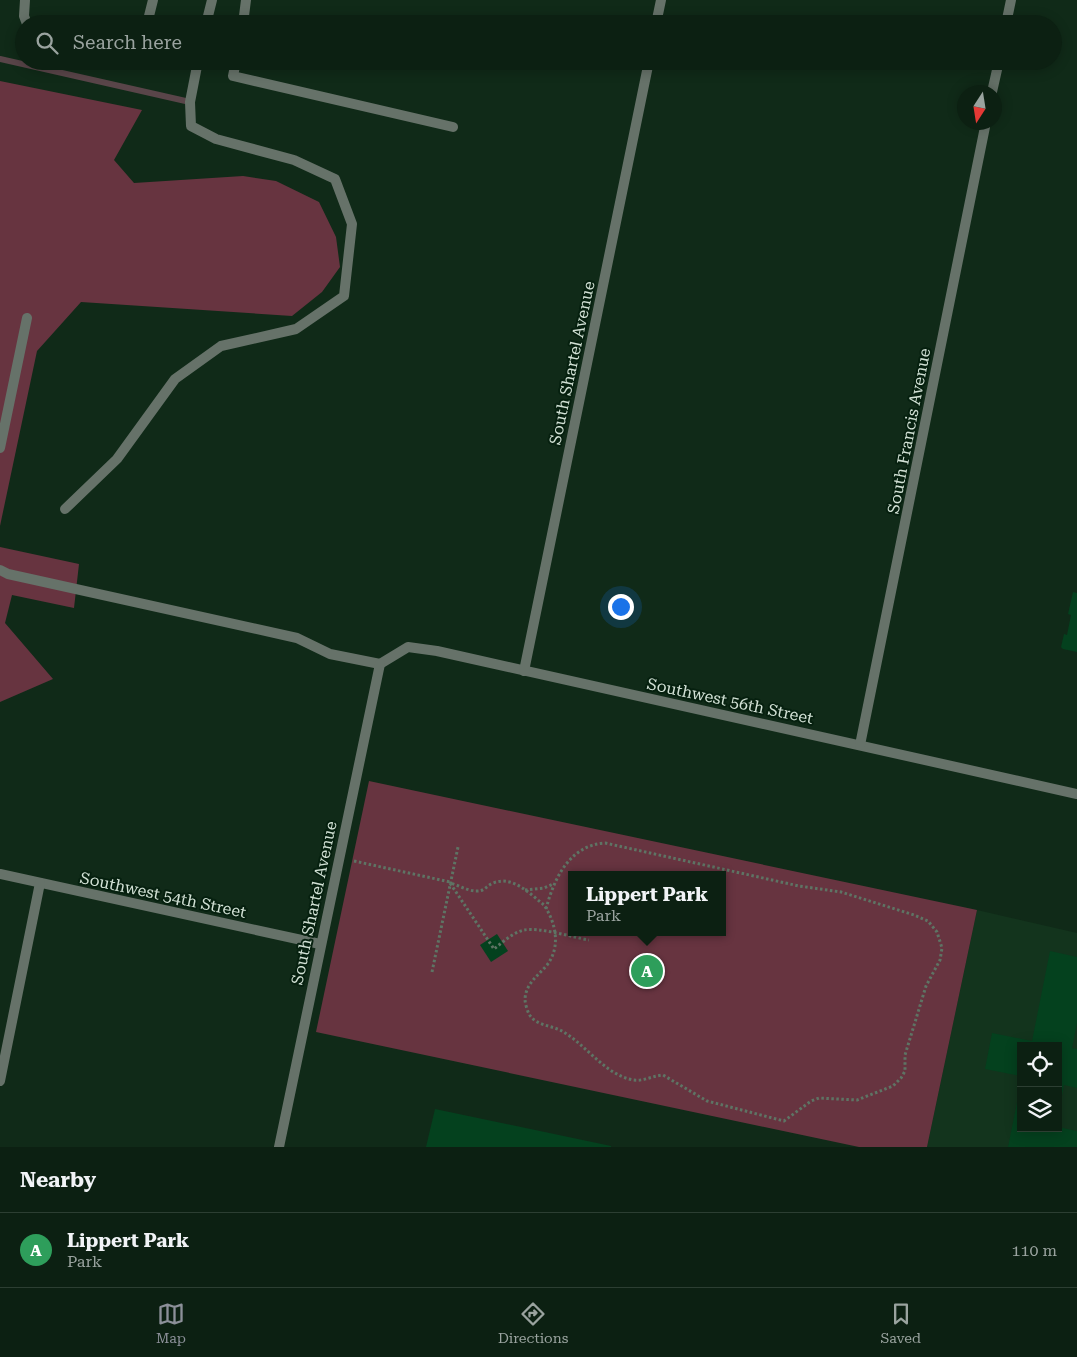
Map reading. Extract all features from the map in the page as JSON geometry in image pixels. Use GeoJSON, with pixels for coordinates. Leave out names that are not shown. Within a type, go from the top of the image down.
{"type":"FeatureCollection","features":[{"type":"Feature","properties":{"kind":"street"},"geometry":{"type":"LineString","coordinates":[[24,15],[25,0]]}},
{"type":"Feature","properties":{"kind":"street"},"geometry":{"type":"LineString","coordinates":[[150,15],[153,0]]}},
{"type":"Feature","properties":{"kind":"street"},"geometry":{"type":"LineString","coordinates":[[208,15],[212,0]]}},
{"type":"Feature","properties":{"kind":"street"},"geometry":{"type":"LineString","coordinates":[[244,15],[246,0]]}},
{"type":"Feature","properties":{"kind":"street"},"geometry":{"type":"LineString","coordinates":[[658,15],[661,0]]}},
{"type":"Feature","properties":{"kind":"street"},"geometry":{"type":"LineString","coordinates":[[1008,15],[1011,0]]}},
{"type":"Feature","properties":{"kind":"street"},"geometry":{"type":"LineString","coordinates":[[65,509],[117,459],[175,379],[221,346],[296,329],[344,296],[352,224],[335,179],[294,160],[216,139],[191,126],[190,102],[196,70]]}},
{"type":"Feature","properties":{"kind":"street"},"geometry":{"type":"LineString","coordinates":[[234,70],[233,76],[453,127]]}},
{"type":"Feature","properties":{"kind":"street","name":"South Shartel Avenue"},"geometry":{"type":"LineString","coordinates":[[524,671],[646,70]]}},
{"type":"Feature","properties":{"kind":"street"},"geometry":{"type":"LineString","coordinates":[[994,85],[997,70]]}},
{"type":"Feature","properties":{"kind":"street","name":"South Francis Avenue"},"geometry":{"type":"LineString","coordinates":[[860,745],[984,130]]}},
{"type":"Feature","properties":{"kind":"street"},"geometry":{"type":"LineString","coordinates":[[0,448],[27,318]]}},
{"type":"Feature","properties":{"kind":"street"},"geometry":{"type":"LineString","coordinates":[[0,570],[8,574],[297,638],[330,654],[380,664]]}},
{"type":"Feature","properties":{"kind":"street","name":"Southwest 56th Street"},"geometry":{"type":"LineString","coordinates":[[380,664],[408,648],[437,652],[1077,794]]}},
{"type":"Feature","properties":{"kind":"street","name":"South Shartel Avenue"},"geometry":{"type":"LineString","coordinates":[[279,1147],[380,664]]}},
{"type":"Feature","properties":{"kind":"street","name":"Southwest 54th Street"},"geometry":{"type":"LineString","coordinates":[[0,874],[320,944]]}},
{"type":"Feature","properties":{"kind":"street"},"geometry":{"type":"LineString","coordinates":[[0,1081],[40,883]]}},
{"type":"Feature","properties":{"kind":"path"},"geometry":{"type":"LineString","coordinates":[[450,883],[475,891],[484,890],[492,883],[508,882],[525,890],[551,916],[556,934],[554,951],[548,964],[527,986],[525,1000],[529,1014],[540,1024],[562,1030],[617,1074],[627,1079],[641,1080],[663,1075],[707,1101],[784,1121],[811,1101],[819,1098],[857,1100],[893,1086],[901,1078],[905,1071],[905,1056],[926,986],[940,960],[942,948],[937,932],[928,921],[841,892],[800,886],[606,843],[592,844],[582,848],[569,859],[553,884],[546,909]]}},
{"type":"Feature","properties":{"kind":"path"},"geometry":{"type":"LineString","coordinates":[[432,972],[458,847]]}},
{"type":"Feature","properties":{"kind":"path"},"geometry":{"type":"LineString","coordinates":[[339,858],[448,880],[494,949],[512,935],[531,929],[589,940]]}},
{"type":"Feature","properties":{"kind":"path"},"geometry":{"type":"LineString","coordinates":[[525,890],[544,888],[553,884]]}},
{"type":"Feature","properties":{"kind":"shaded area"},"geometry":{"type":"Polygon","coordinates":[[[0,81],[142,110],[114,160],[134,183],[243,176],[276,181],[319,202],[336,237],[340,267],[322,292],[292,316],[81,302],[37,351],[0,526],[0,81]]]}},
{"type":"Feature","properties":{"kind":"shaded area"},"geometry":{"type":"Polygon","coordinates":[[[0,547],[79,564],[74,608],[12,595],[5,623],[53,679],[0,702],[0,547]]]}},
{"type":"Feature","properties":{"kind":"shaded area"},"geometry":{"type":"Polygon","coordinates":[[[369,781],[977,910],[927,1147],[859,1147],[316,1032],[369,781]]]}},
{"type":"Feature","properties":{"kind":"shaded area"},"geometry":{"type":"Polygon","coordinates":[[[977,910],[1077,933],[1077,1147],[927,1147],[977,910]]]}},
{"type":"Feature","properties":{"kind":"building"},"geometry":{"type":"Polygon","coordinates":[[[1073,592],[1077,593],[1077,652],[1061,647],[1064,634],[1067,635],[1071,615],[1068,614],[1073,592]]]}},
{"type":"Feature","properties":{"kind":"building"},"geometry":{"type":"Polygon","coordinates":[[[497,934],[508,951],[491,962],[480,945],[497,934]]]}},
{"type":"Feature","properties":{"kind":"building"},"geometry":{"type":"Polygon","coordinates":[[[1050,951],[1077,957],[1077,1023],[1072,1048],[1077,1049],[1077,1088],[1064,1085],[1062,1095],[1062,1042],[1017,1042],[1017,1075],[985,1069],[992,1033],[1032,1041],[1050,951]]]}},
{"type":"Feature","properties":{"kind":"building"},"geometry":{"type":"Polygon","coordinates":[[[1017,1103],[1017,1132],[1062,1132],[1062,1128],[1077,1131],[1077,1147],[1008,1147],[1017,1103]]]}},
{"type":"Feature","properties":{"kind":"building"},"geometry":{"type":"Polygon","coordinates":[[[435,1109],[611,1146],[611,1147],[426,1147],[435,1109]]]}},
{"type":"Feature","properties":{"kind":"waterway"},"geometry":{"type":"LineString","coordinates":[[0,59],[15,62]]}},
{"type":"Feature","properties":{"kind":"waterway"},"geometry":{"type":"LineString","coordinates":[[49,70],[190,102]]}},
{"type":"Feature","properties":{"kind":"place","name":"Lippert Park"},"geometry":{"type":"Point","coordinates":[647,971]}}]}
